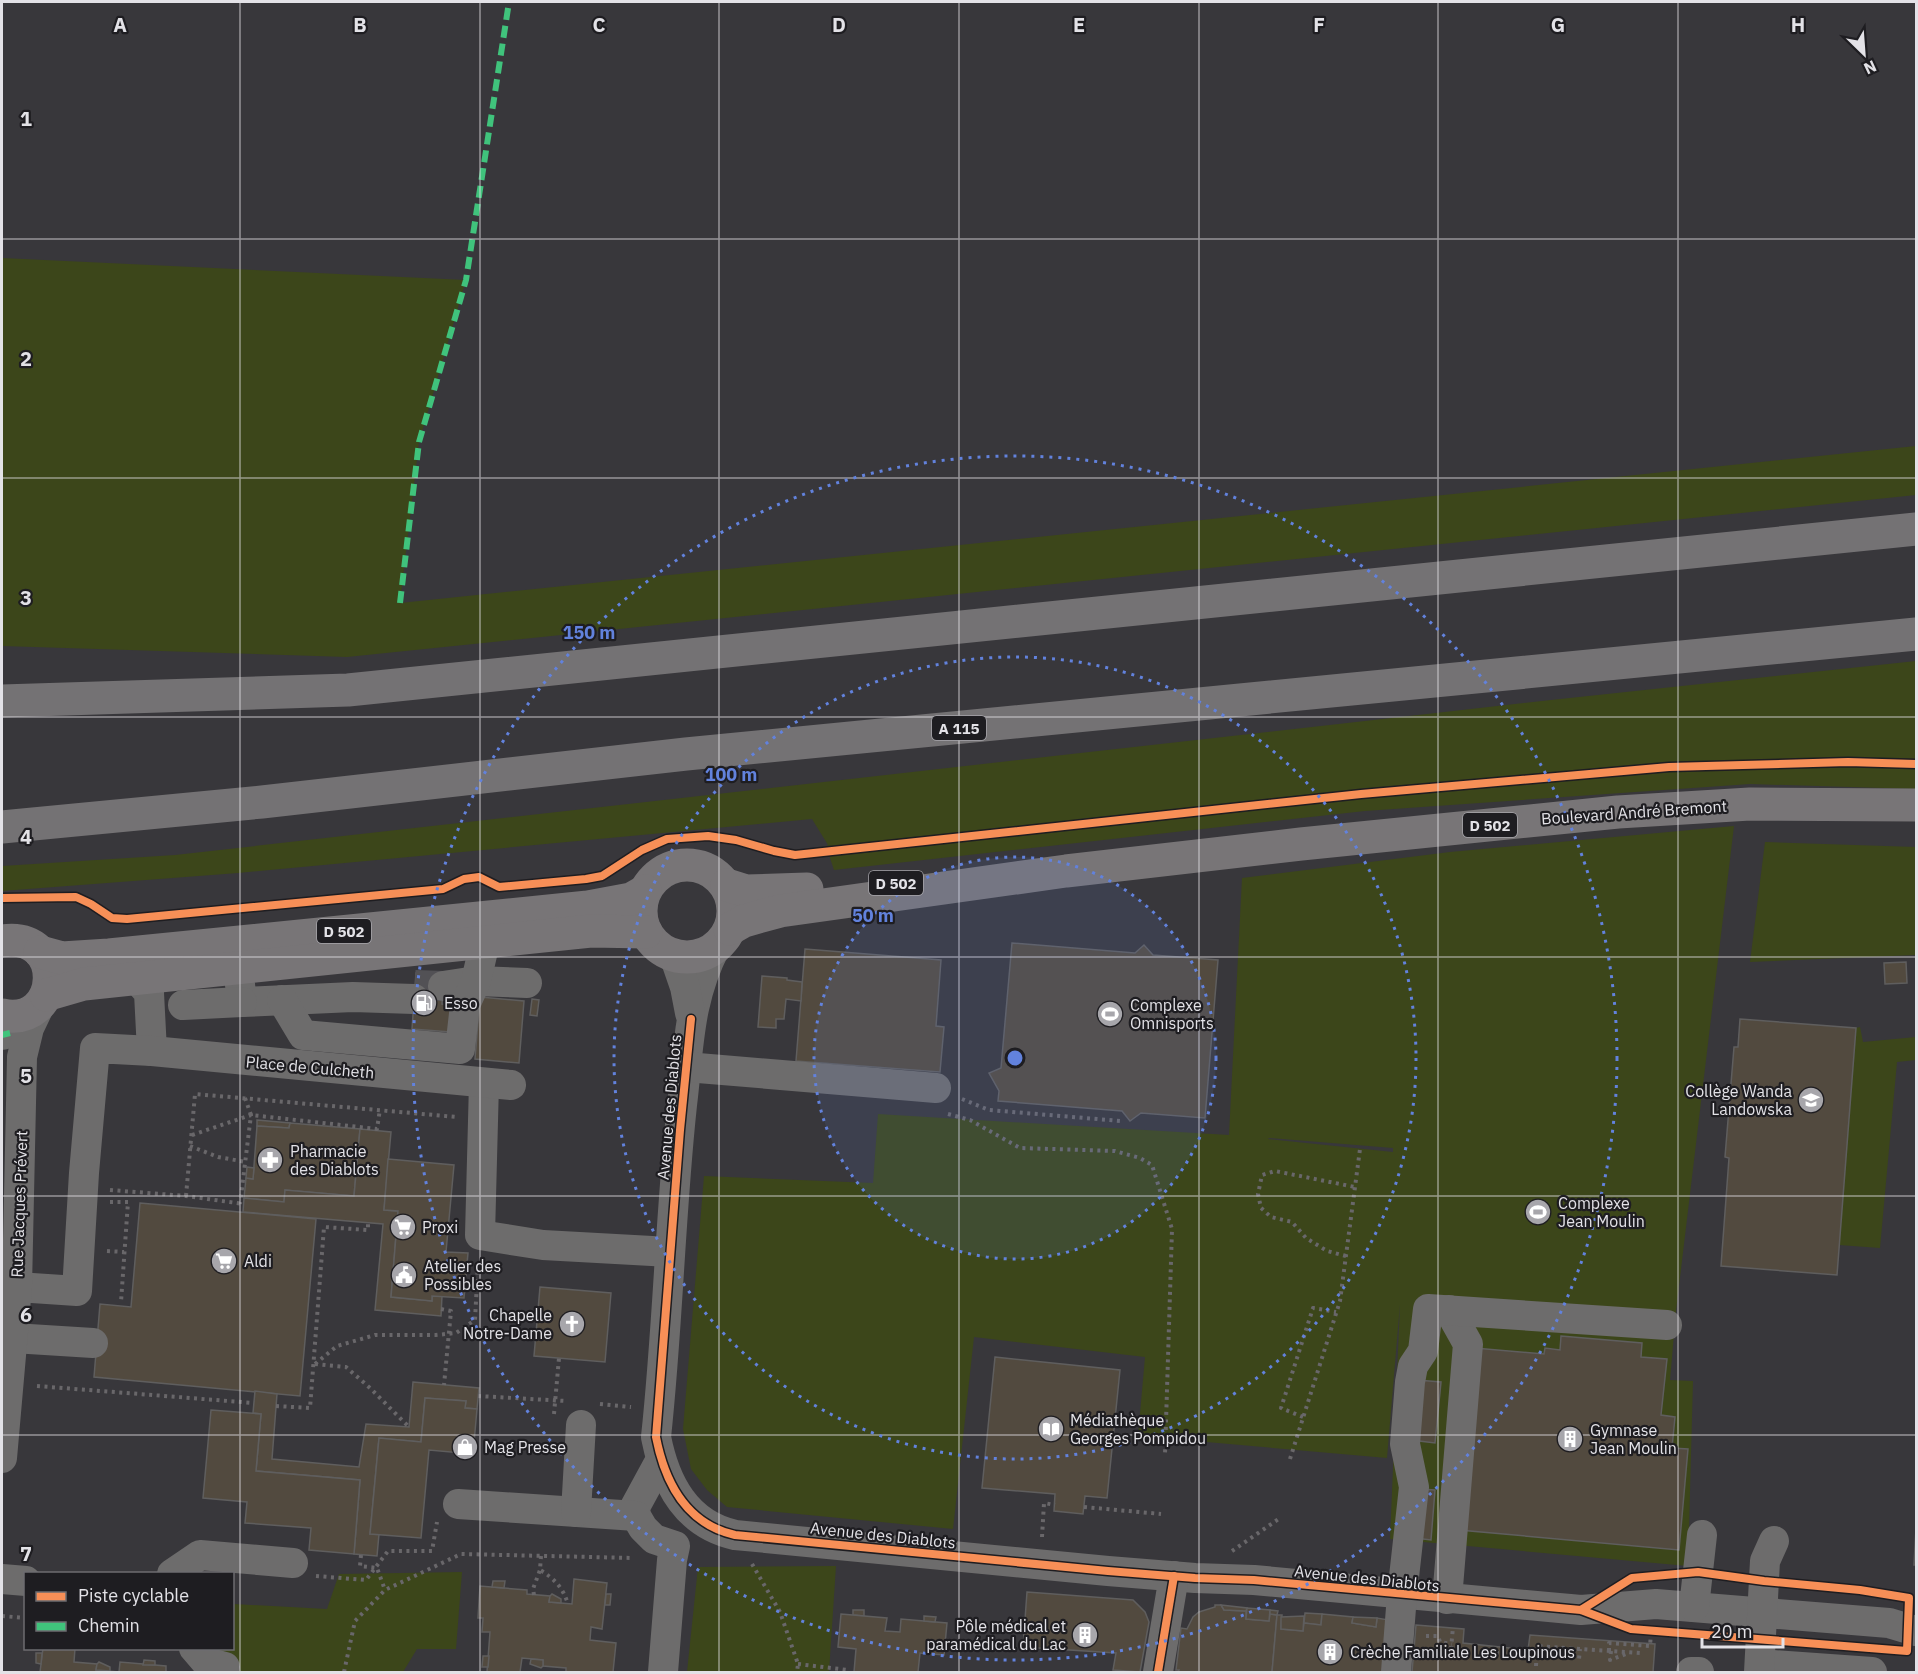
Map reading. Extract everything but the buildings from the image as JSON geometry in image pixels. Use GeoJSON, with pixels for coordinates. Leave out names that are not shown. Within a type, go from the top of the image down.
{"type":"FeatureCollection","features":[{"type":"Feature","properties":{"kind":"highway"},"geometry":{"type":"LineString","coordinates":[[2,701],[348,690],[1917,529]]}},
{"type":"Feature","properties":{"kind":"highway","name":"A 115"},"geometry":{"type":"LineString","coordinates":[[2,827],[262,802],[721,751],[1917,634]]}},
{"type":"Feature","properties":{"kind":"main road","name":"Boulevard André Bremont"},"geometry":{"type":"LineString","coordinates":[[723,938],[757,916],[780,911],[1066,871],[1301,844],[1618,812],[1750,804],[1917,804]]}},
{"type":"Feature","properties":{"kind":"main road"},"geometry":{"type":"LineString","coordinates":[[681,865],[696,865],[710,871],[727,885],[733,904],[733,917],[723,938],[700,956],[674,955],[653,942],[646,932],[641,906],[645,891],[654,879],[666,870],[681,865]]}},
{"type":"Feature","properties":{"kind":"main road","name":"Boulevard André Bremont"},"geometry":{"type":"LineString","coordinates":[[727,885],[746,891],[781,891],[1066,871]]}},
{"type":"Feature","properties":{"kind":"main road","name":"D 502"},"geometry":{"type":"LineString","coordinates":[[40,952],[62,958],[86,957],[565,909],[621,902],[645,891]]}},
{"type":"Feature","properties":{"kind":"main road","name":"D 502"},"geometry":{"type":"LineString","coordinates":[[44,999],[84,984],[136,978],[591,931],[646,932]]}},
{"type":"Feature","properties":{"kind":"main road"},"geometry":{"type":"LineString","coordinates":[[2,941],[23,941],[33,945],[46,959],[50,976],[44,999],[24,1014],[14,1016],[7,1032]]}},
{"type":"Feature","properties":{"kind":"street","name":"Avenue des Diablots"},"geometry":{"type":"LineString","coordinates":[[723,938],[699,986],[691,1019],[656,1437],[660,1461],[673,1489],[690,1511],[707,1525],[728,1533],[1184,1577],[1254,1580],[1581,1610],[1656,1604],[1889,1623],[1917,1631]]}},
{"type":"Feature","properties":{"kind":"street"},"geometry":{"type":"LineString","coordinates":[[443,991],[485,942]]}},
{"type":"Feature","properties":{"kind":"street","name":"Avenue des Diablots"},"geometry":{"type":"LineString","coordinates":[[674,955],[685,987],[691,1019]]}},
{"type":"Feature","properties":{"kind":"street"},"geometry":{"type":"LineString","coordinates":[[238,967],[242,1002]]}},
{"type":"Feature","properties":{"kind":"street"},"geometry":{"type":"LineString","coordinates":[[136,978],[148,993],[152,1052]]}},
{"type":"Feature","properties":{"kind":"street"},"geometry":{"type":"LineString","coordinates":[[183,1005],[443,991],[527,982]]}},
{"type":"Feature","properties":{"kind":"street"},"geometry":{"type":"LineString","coordinates":[[282,1000],[303,1035],[460,1049],[465,1005],[443,991]]}},
{"type":"Feature","properties":{"kind":"street","name":"Rue Jacques Prévert"},"geometry":{"type":"LineString","coordinates":[[2,1458],[17,1287],[7,1032]]}},
{"type":"Feature","properties":{"kind":"street","name":"Place de Culcheth"},"geometry":{"type":"LineString","coordinates":[[17,1287],[78,1291],[95,1048],[498,1084],[483,1120],[480,1235]]}},
{"type":"Feature","properties":{"kind":"street"},"geometry":{"type":"LineString","coordinates":[[686,1067],[938,1100]]}},
{"type":"Feature","properties":{"kind":"street"},"geometry":{"type":"LineString","coordinates":[[480,1235],[543,1234],[604,1239],[670,1252]]}},
{"type":"Feature","properties":{"kind":"street"},"geometry":{"type":"LineString","coordinates":[[1396,1672],[1414,1487],[1405,1444],[1410,1382],[1413,1366],[1423,1351],[1428,1309],[1449,1310],[1550,1330],[1667,1325]]}},
{"type":"Feature","properties":{"kind":"street"},"geometry":{"type":"LineString","coordinates":[[1447,1599],[1468,1344],[1449,1310]]}},
{"type":"Feature","properties":{"kind":"street"},"geometry":{"type":"LineString","coordinates":[[13,1338],[93,1343]]}},
{"type":"Feature","properties":{"kind":"street"},"geometry":{"type":"LineString","coordinates":[[576,1512],[581,1425]]}},
{"type":"Feature","properties":{"kind":"street"},"geometry":{"type":"LineString","coordinates":[[660,1461],[635,1507],[636,1516],[643,1528],[673,1553]]}},
{"type":"Feature","properties":{"kind":"street"},"geometry":{"type":"LineString","coordinates":[[458,1504],[636,1516]]}},
{"type":"Feature","properties":{"kind":"street"},"geometry":{"type":"LineString","coordinates":[[673,1553],[728,1533]]}},
{"type":"Feature","properties":{"kind":"street"},"geometry":{"type":"LineString","coordinates":[[1694,1607],[1702,1535]]}},
{"type":"Feature","properties":{"kind":"street"},"geometry":{"type":"LineString","coordinates":[[1774,1541],[1765,1561],[1759,1668],[1872,1672]]}},
{"type":"Feature","properties":{"kind":"street"},"geometry":{"type":"LineString","coordinates":[[663,1672],[673,1553]]}},
{"type":"Feature","properties":{"kind":"street"},"geometry":{"type":"LineString","coordinates":[[174,1572],[200,1555],[304,1570]]}},
{"type":"Feature","properties":{"kind":"street"},"geometry":{"type":"LineString","coordinates":[[1158,1672],[1184,1577]]}},
{"type":"Feature","properties":{"kind":"street"},"geometry":{"type":"LineString","coordinates":[[2,1579],[24,1581]]}},
{"type":"Feature","properties":{"kind":"street"},"geometry":{"type":"LineString","coordinates":[[196,1650],[206,1662],[225,1667]]}},
{"type":"Feature","properties":{"kind":"street"},"geometry":{"type":"LineString","coordinates":[[1691,1672],[1699,1672]]}},
{"type":"Feature","properties":{"kind":"path"},"geometry":{"type":"LineString","coordinates":[[186,1196],[195,1094],[483,1120]]}},
{"type":"Feature","properties":{"kind":"path"},"geometry":{"type":"LineString","coordinates":[[83,1194],[186,1196],[242,1204],[251,1115],[245,1098]]}},
{"type":"Feature","properties":{"kind":"path"},"geometry":{"type":"LineString","coordinates":[[938,1100],[989,1110],[1121,1121]]}},
{"type":"Feature","properties":{"kind":"path"},"geometry":{"type":"LineString","coordinates":[[938,1100],[1020,1148],[1115,1151],[1140,1158],[1152,1165],[1172,1229],[1165,1454]]}},
{"type":"Feature","properties":{"kind":"path"},"geometry":{"type":"LineString","coordinates":[[192,1135],[251,1115],[377,1129],[380,1109]]}},
{"type":"Feature","properties":{"kind":"path"},"geometry":{"type":"LineString","coordinates":[[190,1146],[218,1157],[246,1162]]}},
{"type":"Feature","properties":{"kind":"path"},"geometry":{"type":"LineString","coordinates":[[1290,1459],[1340,1301],[1360,1149]]}},
{"type":"Feature","properties":{"kind":"path"},"geometry":{"type":"LineString","coordinates":[[1346,1256],[1327,1251],[1306,1238],[1292,1222],[1271,1217],[1261,1208],[1258,1194],[1263,1175],[1275,1171],[1355,1187]]}},
{"type":"Feature","properties":{"kind":"path"},"geometry":{"type":"LineString","coordinates":[[83,1194],[128,1202],[121,1302]]}},
{"type":"Feature","properties":{"kind":"path"},"geometry":{"type":"LineString","coordinates":[[276,1406],[310,1408],[324,1227],[368,1230],[368,1223]]}},
{"type":"Feature","properties":{"kind":"path"},"geometry":{"type":"LineString","coordinates":[[314,1364],[337,1346],[375,1335],[456,1333],[475,1320],[480,1235]]}},
{"type":"Feature","properties":{"kind":"path"},"geometry":{"type":"LineString","coordinates":[[1303,1417],[1281,1408],[1313,1308],[1336,1312]]}},
{"type":"Feature","properties":{"kind":"path"},"geometry":{"type":"LineString","coordinates":[[441,1309],[451,1311],[444,1385]]}},
{"type":"Feature","properties":{"kind":"path"},"geometry":{"type":"LineString","coordinates":[[555,1400],[559,1358]]}},
{"type":"Feature","properties":{"kind":"path"},"geometry":{"type":"LineString","coordinates":[[314,1364],[346,1366],[409,1427]]}},
{"type":"Feature","properties":{"kind":"path"},"geometry":{"type":"LineString","coordinates":[[8,1384],[254,1403]]}},
{"type":"Feature","properties":{"kind":"path"},"geometry":{"type":"LineString","coordinates":[[304,1570],[366,1580],[388,1551],[432,1551],[440,1503],[458,1504]]}},
{"type":"Feature","properties":{"kind":"path"},"geometry":{"type":"LineString","coordinates":[[1040,1564],[1044,1503],[1054,1505]]}},
{"type":"Feature","properties":{"kind":"path"},"geometry":{"type":"LineString","coordinates":[[1084,1507],[1161,1514]]}},
{"type":"Feature","properties":{"kind":"path"},"geometry":{"type":"LineString","coordinates":[[1184,1577],[1280,1518]]}},
{"type":"Feature","properties":{"kind":"path"},"geometry":{"type":"LineString","coordinates":[[728,1533],[732,1557],[750,1561],[780,1612],[798,1664],[797,1672]]}},
{"type":"Feature","properties":{"kind":"path"},"geometry":{"type":"LineString","coordinates":[[344,1672],[355,1621],[385,1590],[461,1554],[541,1556],[673,1553]]}},
{"type":"Feature","properties":{"kind":"path"},"geometry":{"type":"LineString","coordinates":[[361,1555],[360,1566],[377,1568]]}},
{"type":"Feature","properties":{"kind":"path"},"geometry":{"type":"LineString","coordinates":[[534,1595],[533,1589],[540,1570],[541,1556]]}},
{"type":"Feature","properties":{"kind":"path"},"geometry":{"type":"LineString","coordinates":[[377,1568],[385,1590]]}},
{"type":"Feature","properties":{"kind":"path"},"geometry":{"type":"LineString","coordinates":[[540,1570],[552,1577],[558,1584],[568,1604]]}},
{"type":"Feature","properties":{"kind":"path"},"geometry":{"type":"LineString","coordinates":[[2,1616],[24,1618]]}},
{"type":"Feature","properties":{"kind":"path"},"geometry":{"type":"LineString","coordinates":[[1451,1648],[1453,1628]]}},
{"type":"Feature","properties":{"kind":"path"},"geometry":{"type":"LineString","coordinates":[[1641,1630],[1663,1632]]}},
{"type":"Feature","properties":{"kind":"path"},"geometry":{"type":"LineString","coordinates":[[1630,1652],[1610,1660],[1609,1643],[1650,1646],[1651,1631]]}},
{"type":"Feature","properties":{"kind":"path"},"geometry":{"type":"LineString","coordinates":[[1418,1635],[1438,1636],[1440,1642],[1451,1648],[1536,1656]]}},
{"type":"Feature","properties":{"kind":"path"},"geometry":{"type":"LineString","coordinates":[[1536,1666],[1537,1646],[1640,1653]]}},
{"type":"Feature","properties":{"kind":"path"},"geometry":{"type":"LineString","coordinates":[[1559,1647],[1579,1659],[1580,1649]]}},
{"type":"Feature","properties":{"kind":"path"},"geometry":{"type":"LineString","coordinates":[[798,1664],[848,1670]]}},
{"type":"Feature","properties":{"kind":"green space"},"geometry":{"type":"Polygon","coordinates":[[[2,258],[466,280],[419,442],[400,603],[1916,446],[1916,495],[347,657],[2,646],[2,258]]]}},
{"type":"Feature","properties":{"kind":"green space"},"geometry":{"type":"Polygon","coordinates":[[[1916,661],[1916,789],[1750,784],[1365,811],[834,870],[826,846],[828,845],[812,819],[238,873],[2,891],[2,866],[175,855],[1916,661]]]}},
{"type":"Feature","properties":{"kind":"green space"},"geometry":{"type":"Polygon","coordinates":[[[1734,826],[1676,1311],[1670,1380],[1693,1381],[1688,1566],[1390,1539],[1400,1304],[1387,1458],[1138,1436],[1145,1357],[974,1337],[953,1529],[727,1507],[707,1490],[691,1469],[683,1429],[704,1176],[873,1183],[878,1114],[1229,1135],[1242,878],[1450,852],[1734,826]],[[1269,1138],[1268,1139],[1393,1152],[1393,1148],[1269,1138]]]}},
{"type":"Feature","properties":{"kind":"green space"},"geometry":{"type":"Polygon","coordinates":[[[1765,842],[1916,847],[1916,955],[1750,962],[1765,842]]]}},
{"type":"Feature","properties":{"kind":"green space"},"geometry":{"type":"Polygon","coordinates":[[[1860,1027],[1863,1042],[1916,1037],[1916,1060],[1897,1062],[1880,1248],[1839,1245],[1856,1028],[1860,1027]]]}},
{"type":"Feature","properties":{"kind":"green space"},"geometry":{"type":"Polygon","coordinates":[[[836,1566],[829,1672],[687,1672],[698,1567],[836,1566]]]}},
{"type":"Feature","properties":{"kind":"green space"},"geometry":{"type":"Polygon","coordinates":[[[462,1572],[456,1649],[417,1649],[403,1672],[204,1672],[207,1650],[234,1650],[234,1604],[327,1609],[339,1574],[462,1572]]]}},
{"type":"Feature","properties":{"kind":"tunnel"},"geometry":{"type":"LineString","coordinates":[[415,985],[443,986]]}},
{"type":"Feature","properties":{"kind":"marked path"},"geometry":{"type":"LineString","coordinates":[[400,603],[419,442],[466,280],[509,2]]}},
{"type":"Feature","properties":{"kind":"marked path"},"geometry":{"type":"LineString","coordinates":[[2,1035],[10,1033]]}},
{"type":"Feature","properties":{"kind":"cycle path"},"geometry":{"type":"LineString","coordinates":[[2,898],[76,897],[112,918],[127,919],[443,889],[464,879],[479,877],[499,887],[586,879],[602,876],[642,850],[667,839],[708,836],[736,840],[795,855],[1361,794],[1669,767],[1848,762],[1916,764]]}},
{"type":"Feature","properties":{"kind":"cycle path"},"geometry":{"type":"LineString","coordinates":[[691,1019],[656,1437],[665,1470],[672,1485],[680,1499],[703,1522],[735,1535],[1108,1571],[1254,1580],[1581,1610],[1631,1629],[1907,1651],[1909,1598],[1860,1590],[1698,1572],[1632,1578],[1581,1610]]}},
{"type":"Feature","properties":{"kind":"cycle path"},"geometry":{"type":"LineString","coordinates":[[1158,1672],[1174,1576]]}},
{"type":"Feature","properties":{"kind":"place","name":"Esso"},"geometry":{"type":"Point","coordinates":[424,1003]}},
{"type":"Feature","properties":{"kind":"place","name":"Complexe Omnisports"},"geometry":{"type":"Point","coordinates":[1110,1014]}},
{"type":"Feature","properties":{"kind":"place","name":"Collège Wanda Landowska"},"geometry":{"type":"Point","coordinates":[1811,1100]}},
{"type":"Feature","properties":{"kind":"place","name":"Pharmacie des Diablots"},"geometry":{"type":"Point","coordinates":[270,1160]}},
{"type":"Feature","properties":{"kind":"place","name":"Complexe Jean Moulin"},"geometry":{"type":"Point","coordinates":[1538,1212]}},
{"type":"Feature","properties":{"kind":"place","name":"Proxi"},"geometry":{"type":"Point","coordinates":[403,1227]}},
{"type":"Feature","properties":{"kind":"place","name":"Aldi"},"geometry":{"type":"Point","coordinates":[224,1261]}},
{"type":"Feature","properties":{"kind":"place","name":"Atelier des Possibles"},"geometry":{"type":"Point","coordinates":[404,1275]}},
{"type":"Feature","properties":{"kind":"place","name":"Chapelle Notre-Dame"},"geometry":{"type":"Point","coordinates":[572,1324]}},
{"type":"Feature","properties":{"kind":"place","name":"Médiathèque Georges Pompidou"},"geometry":{"type":"Point","coordinates":[1051,1429]}},
{"type":"Feature","properties":{"kind":"place","name":"Gymnase Jean Moulin"},"geometry":{"type":"Point","coordinates":[1570,1439]}},
{"type":"Feature","properties":{"kind":"place","name":"Mag Presse"},"geometry":{"type":"Point","coordinates":[465,1447]}},
{"type":"Feature","properties":{"kind":"place","name":"Pôle médical et paramédical du Lac"},"geometry":{"type":"Point","coordinates":[1085,1635]}},
{"type":"Feature","properties":{"kind":"place","name":"Crèche Familiale Les Loupinous"},"geometry":{"type":"Point","coordinates":[1330,1652]}}]}
